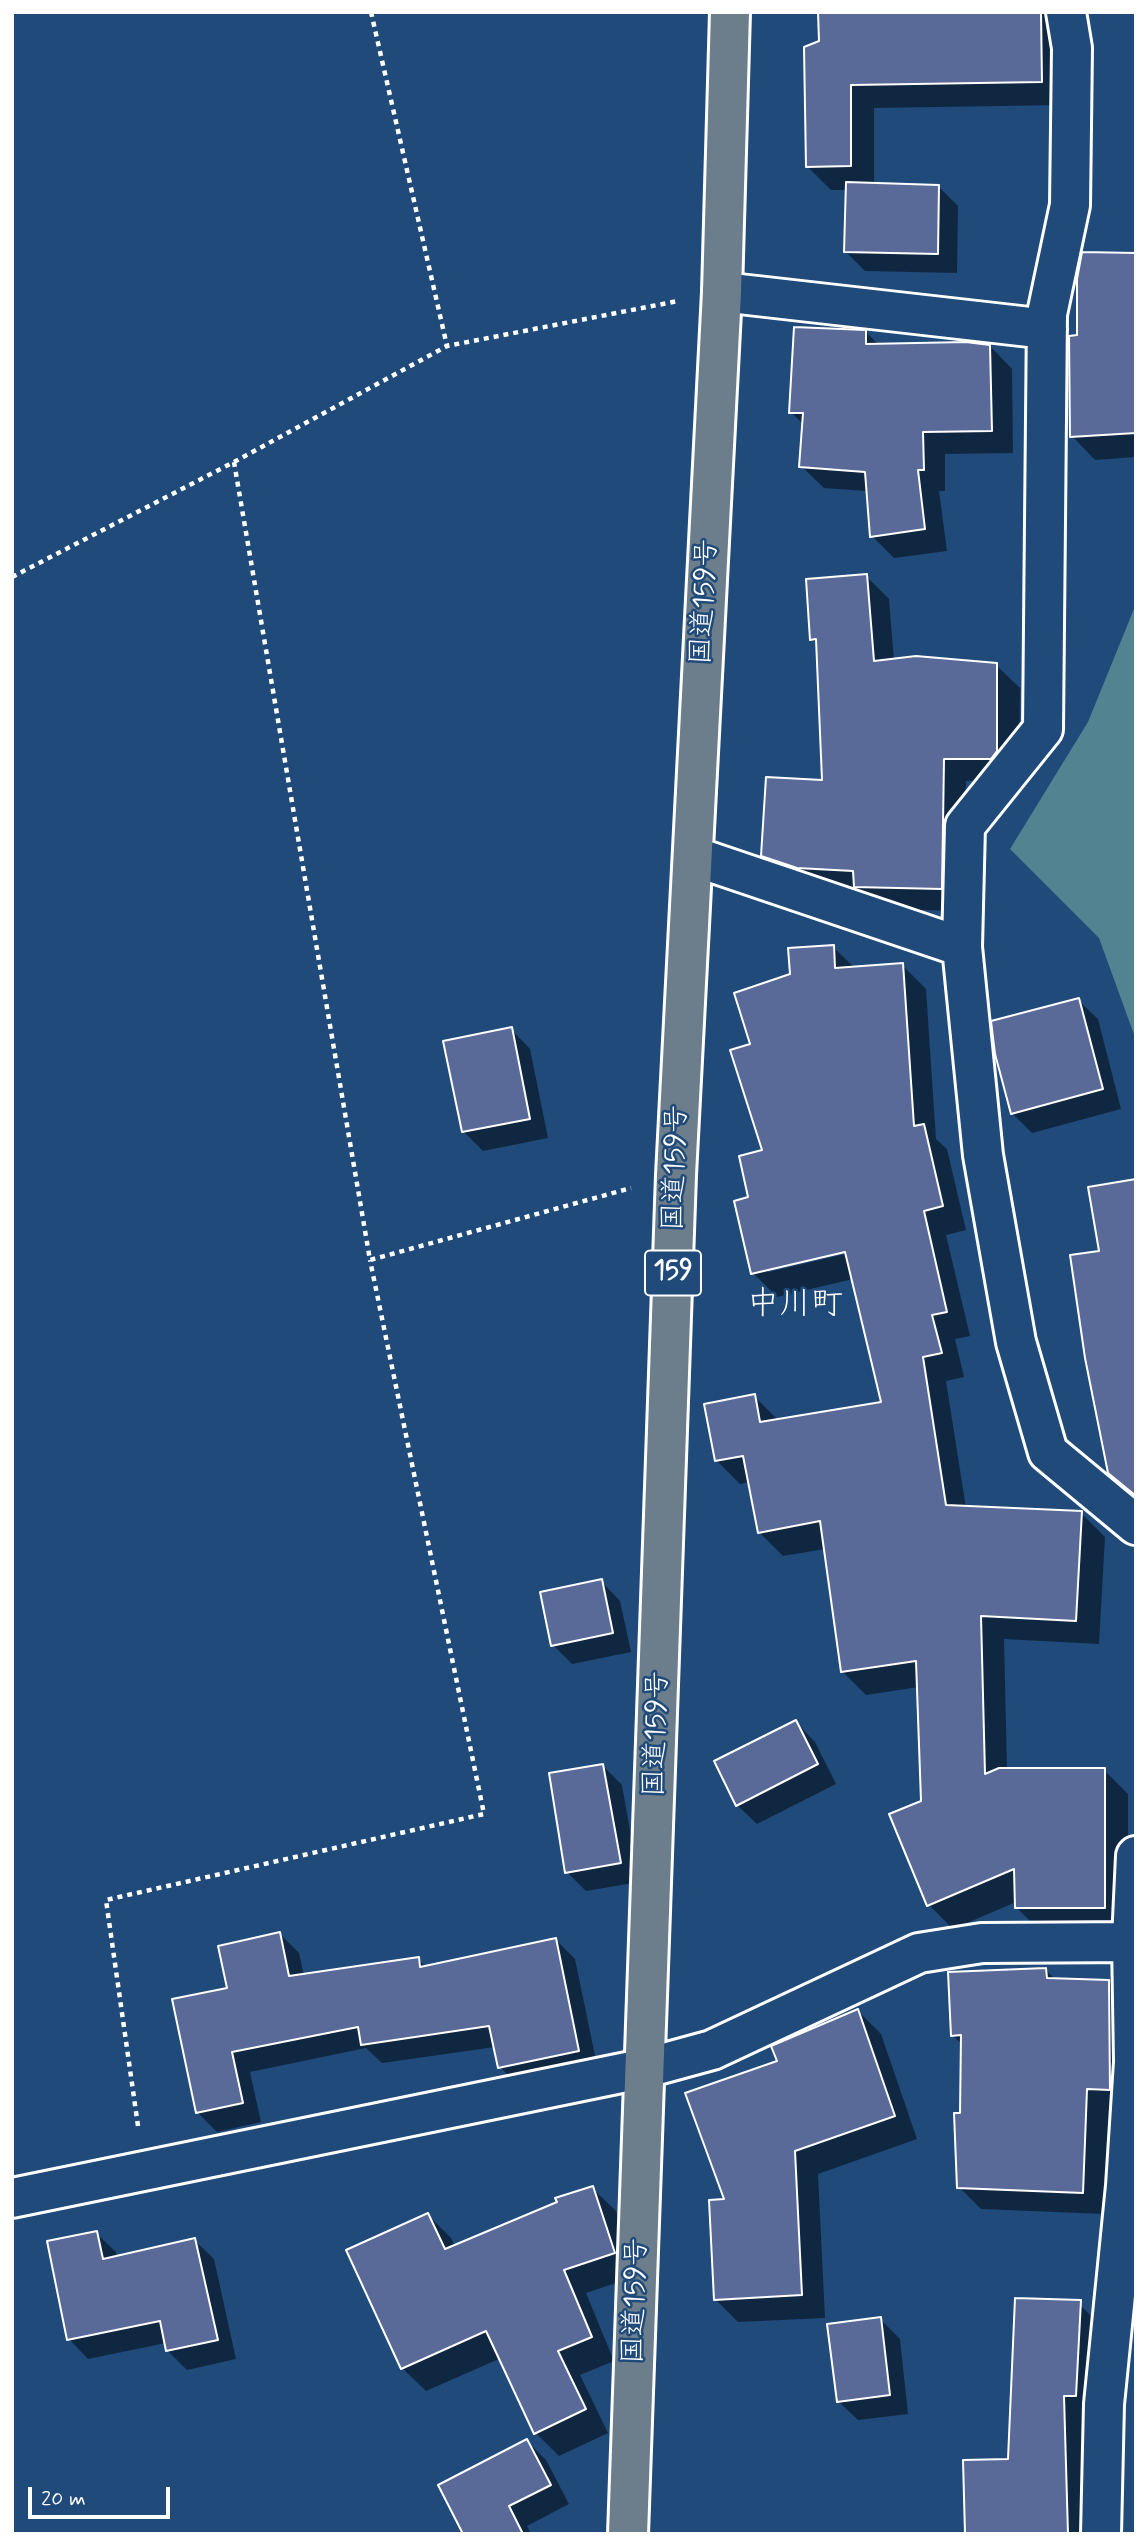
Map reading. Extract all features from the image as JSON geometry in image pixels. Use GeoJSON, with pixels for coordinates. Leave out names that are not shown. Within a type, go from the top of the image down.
{"type":"FeatureCollection","features":[{"type":"Feature","properties":{"kind":"highway","name":"国道159号"},"geometry":{"type":"LineString","coordinates":[[628,2534],[676,1175],[722,292],[730,12]]}},
{"type":"Feature","properties":{"kind":"street"},"geometry":{"type":"LineString","coordinates":[[1066,12],[1072,48],[1070,205],[1047,314],[1043,729],[965,826],[962,947],[985,1169],[1016,1342],[1048,1452],[1136,1525]]}},
{"type":"Feature","properties":{"kind":"street"},"geometry":{"type":"LineString","coordinates":[[722,292],[1047,329]]}},
{"type":"Feature","properties":{"kind":"street"},"geometry":{"type":"LineString","coordinates":[[693,856],[962,947]]}},
{"type":"Feature","properties":{"kind":"street"},"geometry":{"type":"LineString","coordinates":[[1101,2534],[1104,2404],[1126,2186],[1134,2062],[1136,1856]]}},
{"type":"Feature","properties":{"kind":"street"},"geometry":{"type":"LineString","coordinates":[[12,2198],[646,2068],[712,2050],[919,1953],[982,1943],[1134,1941]]}},
{"type":"Feature","properties":{"kind":"path"},"geometry":{"type":"LineString","coordinates":[[371,12],[447,346]]}},
{"type":"Feature","properties":{"kind":"path"},"geometry":{"type":"LineString","coordinates":[[12,577],[234,462],[447,346],[722,292]]}},
{"type":"Feature","properties":{"kind":"path"},"geometry":{"type":"LineString","coordinates":[[144,2171],[106,1900],[484,1814],[370,1260],[234,462]]}},
{"type":"Feature","properties":{"kind":"path"},"geometry":{"type":"LineString","coordinates":[[370,1260],[676,1175]]}},
{"type":"Feature","properties":{"kind":"green space"},"geometry":{"type":"Polygon","coordinates":[[[1136,604],[1136,1040],[1099,938],[1010,849],[1088,722],[1136,604]]]}},
{"type":"Feature","properties":{"kind":"building"},"geometry":{"type":"Polygon","coordinates":[[[818,12],[1041,12],[1042,82],[851,85],[851,166],[806,167],[804,47],[819,41],[818,12]]]}},
{"type":"Feature","properties":{"kind":"building"},"geometry":{"type":"Polygon","coordinates":[[[846,182],[939,185],[938,254],[844,252],[846,182]]]}},
{"type":"Feature","properties":{"kind":"building"},"geometry":{"type":"Polygon","coordinates":[[[1082,252],[1136,253],[1136,433],[1070,437],[1069,336],[1077,335],[1077,279],[1082,252]]]}},
{"type":"Feature","properties":{"kind":"building"},"geometry":{"type":"Polygon","coordinates":[[[794,327],[866,330],[866,344],[966,342],[990,345],[992,431],[923,432],[924,470],[918,470],[925,529],[870,537],[865,472],[799,467],[803,413],[789,413],[794,327]]]}},
{"type":"Feature","properties":{"kind":"building"},"geometry":{"type":"Polygon","coordinates":[[[867,574],[874,661],[916,656],[997,663],[997,751],[991,759],[944,759],[942,889],[854,887],[853,871],[797,868],[761,856],[766,777],[822,780],[816,639],[810,640],[806,579],[867,574]]]}},
{"type":"Feature","properties":{"kind":"building"},"geometry":{"type":"Polygon","coordinates":[[[834,945],[835,968],[903,963],[914,1126],[924,1124],[943,1206],[924,1211],[947,1312],[932,1315],[942,1353],[923,1357],[946,1505],[1082,1511],[1076,1621],[981,1616],[985,1774],[999,1768],[1105,1768],[1105,1908],[1015,1908],[1014,1869],[927,1906],[889,1814],[921,1801],[916,1661],[841,1672],[820,1521],[758,1533],[743,1456],[715,1461],[704,1404],[755,1394],[760,1422],[881,1402],[845,1252],[751,1274],[734,1201],[748,1197],[739,1156],[762,1150],[730,1050],[750,1044],[734,993],[790,974],[788,948],[834,945]]]}},
{"type":"Feature","properties":{"kind":"building"},"geometry":{"type":"Polygon","coordinates":[[[1079,998],[1103,1089],[1011,1114],[995,1054],[991,1021],[1079,998]]]}},
{"type":"Feature","properties":{"kind":"building"},"geometry":{"type":"Polygon","coordinates":[[[512,1027],[530,1119],[462,1132],[443,1041],[512,1027]]]}},
{"type":"Feature","properties":{"kind":"building"},"geometry":{"type":"Polygon","coordinates":[[[1136,1179],[1136,1496],[1108,1473],[1085,1358],[1070,1255],[1099,1251],[1088,1187],[1136,1179]]]}},
{"type":"Feature","properties":{"kind":"building"},"geometry":{"type":"Polygon","coordinates":[[[602,1579],[613,1633],[551,1646],[540,1592],[602,1579]]]}},
{"type":"Feature","properties":{"kind":"building"},"geometry":{"type":"Polygon","coordinates":[[[796,1720],[818,1764],[736,1806],[714,1761],[796,1720]]]}},
{"type":"Feature","properties":{"kind":"building"},"geometry":{"type":"Polygon","coordinates":[[[603,1764],[621,1863],[565,1873],[549,1773],[603,1764]]]}},
{"type":"Feature","properties":{"kind":"building"},"geometry":{"type":"Polygon","coordinates":[[[280,1932],[289,1976],[419,1957],[420,1967],[556,1938],[579,2051],[498,2068],[489,2026],[361,2045],[358,2027],[232,2052],[243,2103],[196,2113],[172,1999],[227,1988],[218,1946],[280,1932]]]}},
{"type":"Feature","properties":{"kind":"building"},"geometry":{"type":"Polygon","coordinates":[[[1046,1968],[1047,1978],[1109,1980],[1110,2090],[1087,2089],[1083,2193],[957,2188],[954,2113],[960,2113],[961,2035],[951,2036],[948,1972],[1046,1968]]]}},
{"type":"Feature","properties":{"kind":"building"},"geometry":{"type":"Polygon","coordinates":[[[858,2009],[895,2116],[795,2151],[802,2295],[714,2300],[709,2200],[724,2199],[685,2093],[777,2061],[771,2046],[858,2009]]]}},
{"type":"Feature","properties":{"kind":"building"},"geometry":{"type":"Polygon","coordinates":[[[593,2186],[615,2253],[564,2270],[592,2337],[558,2351],[586,2409],[534,2434],[486,2331],[401,2369],[346,2250],[428,2213],[445,2249],[557,2202],[555,2198],[593,2186]]]}},
{"type":"Feature","properties":{"kind":"building"},"geometry":{"type":"Polygon","coordinates":[[[97,2231],[103,2259],[195,2238],[218,2340],[166,2351],[160,2321],[67,2340],[47,2241],[97,2231]]]}},
{"type":"Feature","properties":{"kind":"building"},"geometry":{"type":"Polygon","coordinates":[[[1015,2298],[1081,2300],[1076,2396],[1064,2396],[1068,2534],[965,2534],[963,2460],[1008,2459],[1015,2298]]]}},
{"type":"Feature","properties":{"kind":"building"},"geometry":{"type":"Polygon","coordinates":[[[881,2317],[890,2395],[837,2402],[827,2324],[881,2317]]]}},
{"type":"Feature","properties":{"kind":"building"},"geometry":{"type":"Polygon","coordinates":[[[527,2439],[551,2485],[509,2506],[523,2534],[463,2534],[438,2485],[527,2439]]]}},
{"type":"Feature","properties":{"kind":"district","name":"中川町"},"geometry":{"type":"Point","coordinates":[795,1306]}}]}
